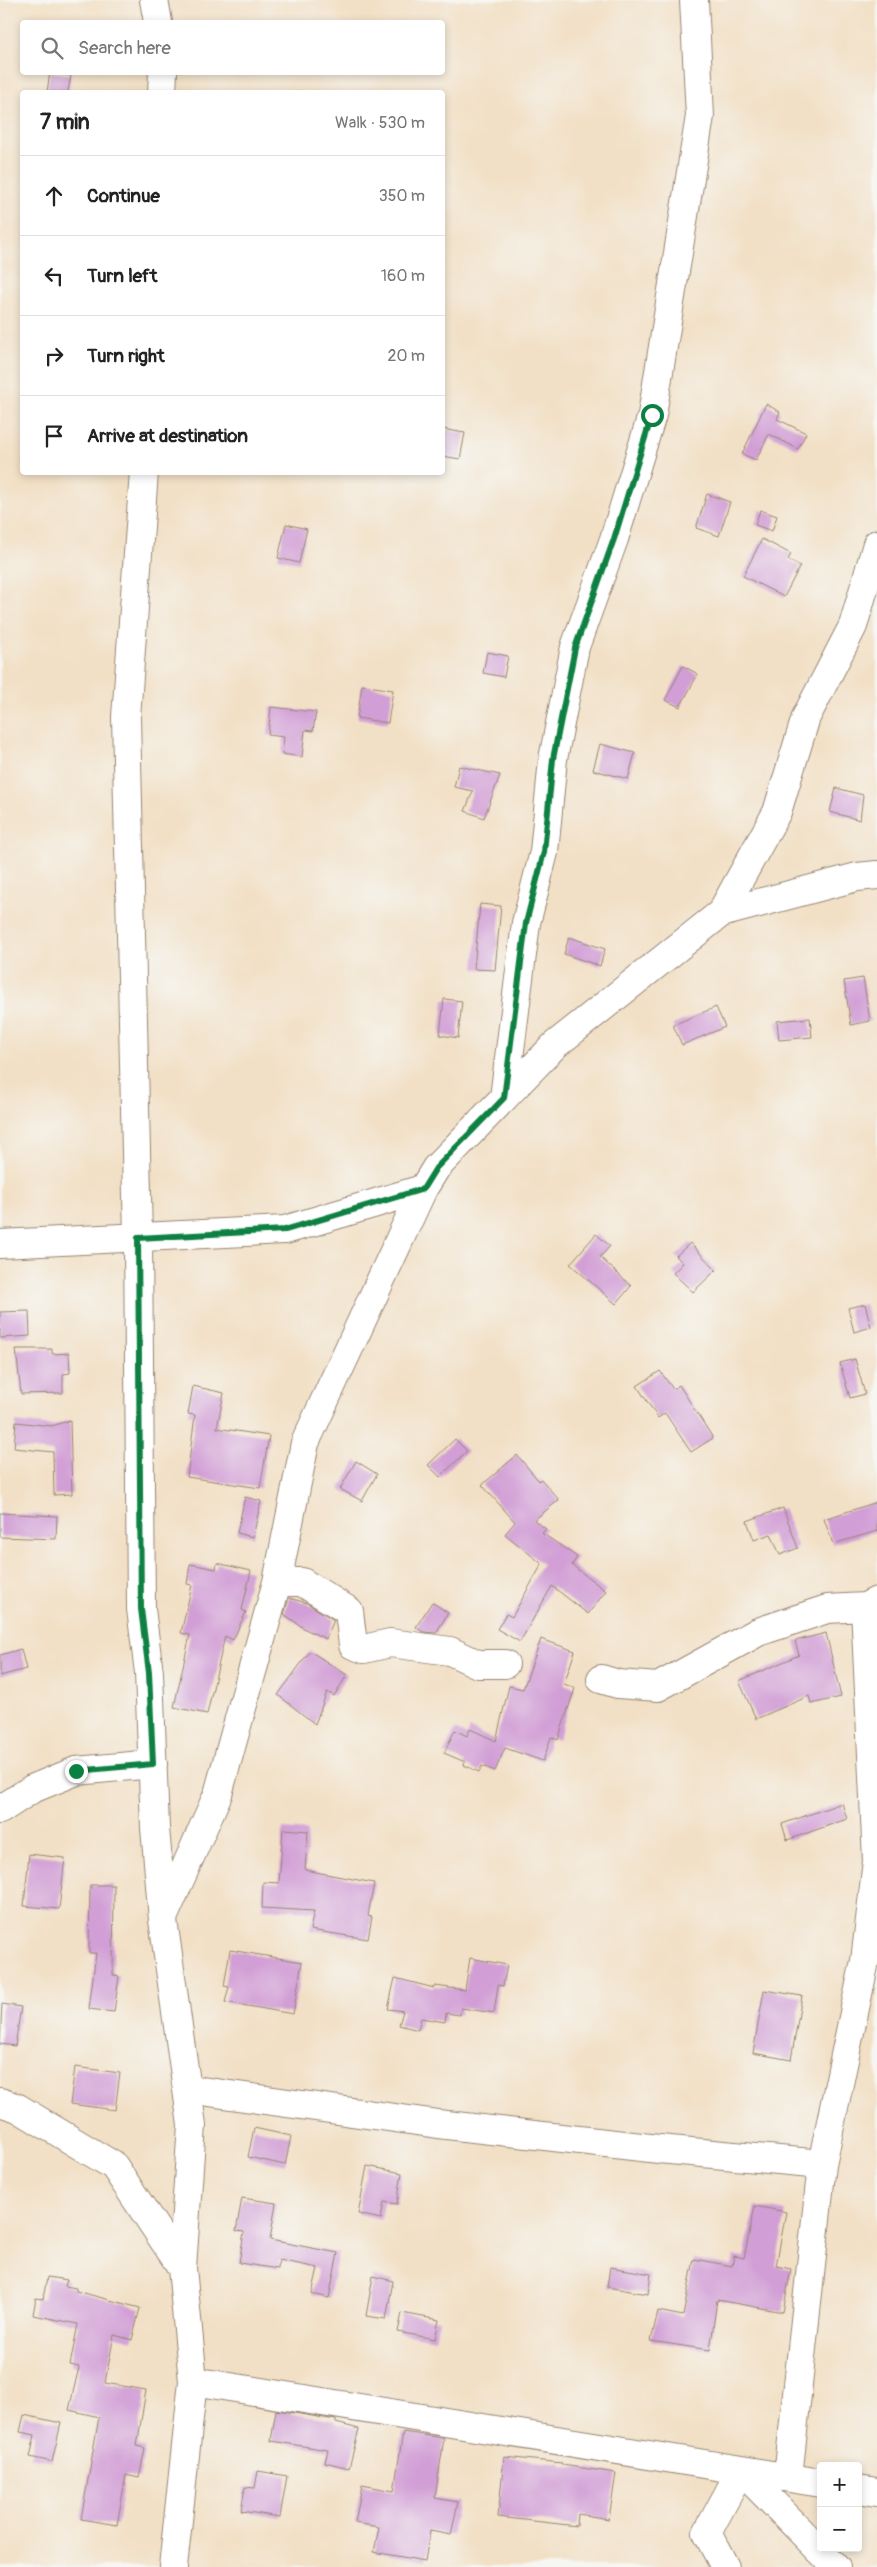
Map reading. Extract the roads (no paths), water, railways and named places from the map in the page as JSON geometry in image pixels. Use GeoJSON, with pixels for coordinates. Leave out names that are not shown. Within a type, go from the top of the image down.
{"type":"FeatureCollection","features":[{"type":"Feature","properties":{"kind":"street"},"geometry":{"type":"LineString","coordinates":[[154,0],[158,20]]}},
{"type":"Feature","properties":{"kind":"street"},"geometry":{"type":"LineString","coordinates":[[504,1098],[526,923],[544,852],[553,759],[575,648],[614,539],[652,415],[700,116],[694,0]]}},
{"type":"Feature","properties":{"kind":"street"},"geometry":{"type":"LineString","coordinates":[[162,90],[163,75]]}},
{"type":"Feature","properties":{"kind":"street"},"geometry":{"type":"LineString","coordinates":[[144,475],[126,717],[138,1238],[141,1609],[149,1673],[155,1828],[162,1920],[192,2125],[182,2268],[193,2381],[174,2567]]}},
{"type":"Feature","properties":{"kind":"street"},"geometry":{"type":"LineString","coordinates":[[162,1920],[218,1794],[277,1582],[305,1443],[423,1189],[436,1168],[555,1045],[721,913],[777,812],[806,717],[853,626],[877,544]]}},
{"type":"Feature","properties":{"kind":"street"},"geometry":{"type":"LineString","coordinates":[[721,913],[857,877],[877,875]]}},
{"type":"Feature","properties":{"kind":"street"},"geometry":{"type":"LineString","coordinates":[[0,1244],[285,1230],[423,1189]]}},
{"type":"Feature","properties":{"kind":"street"},"geometry":{"type":"LineString","coordinates":[[277,1582],[302,1582],[348,1611],[353,1645],[364,1649],[390,1643],[450,1651],[478,1664],[505,1664]]}},
{"type":"Feature","properties":{"kind":"street"},"geometry":{"type":"LineString","coordinates":[[601,1679],[618,1684],[658,1687],[758,1632],[827,1609],[871,1604],[877,1861],[871,1963],[822,2164],[788,2478]]}},
{"type":"Feature","properties":{"kind":"street"},"geometry":{"type":"LineString","coordinates":[[0,1810],[32,1789],[76,1771],[153,1764]]}},
{"type":"Feature","properties":{"kind":"street"},"geometry":{"type":"LineString","coordinates":[[187,2089],[438,2124],[659,2149],[822,2164]]}},
{"type":"Feature","properties":{"kind":"street"},"geometry":{"type":"LineString","coordinates":[[0,2102],[18,2108],[114,2166],[182,2268]]}},
{"type":"Feature","properties":{"kind":"street"},"geometry":{"type":"LineString","coordinates":[[193,2381],[817,2482]]}},
{"type":"Feature","properties":{"kind":"street"},"geometry":{"type":"LineString","coordinates":[[725,2567],[706,2533],[742,2470]]}},
{"type":"Feature","properties":{"kind":"street"},"geometry":{"type":"LineString","coordinates":[[742,2470],[836,2567]]}},
{"type":"Feature","properties":{"kind":"street"},"geometry":{"type":"LineString","coordinates":[[862,2490],[877,2492]]}}]}
